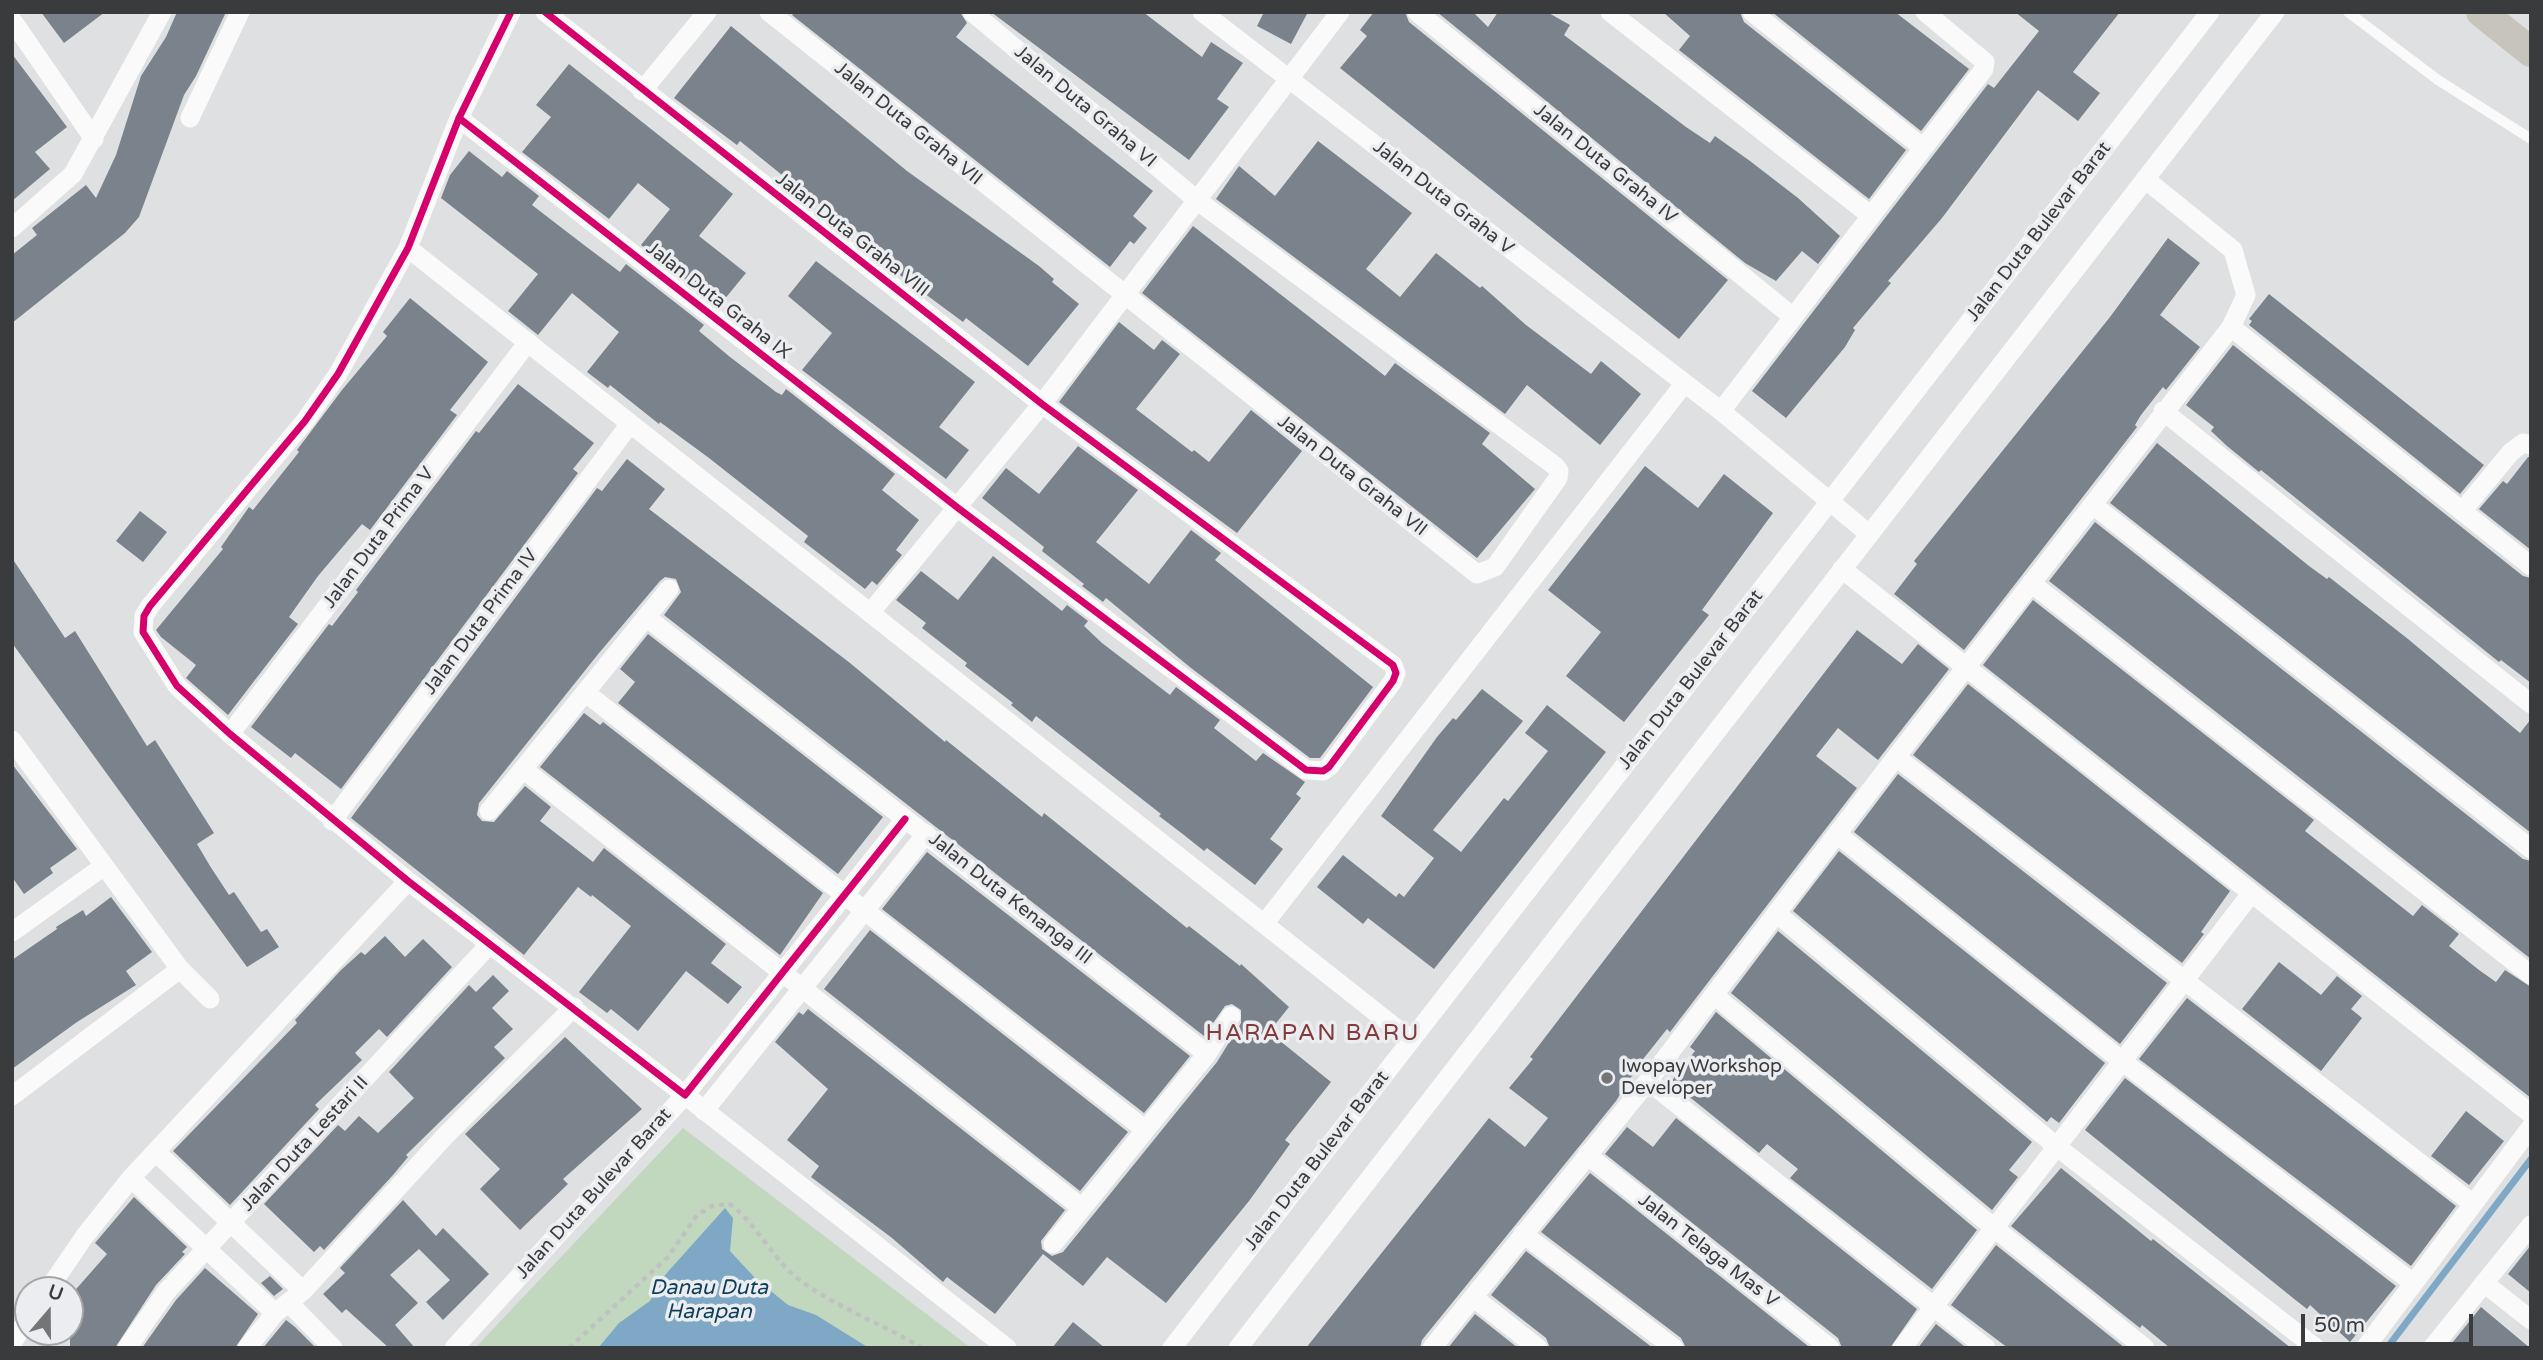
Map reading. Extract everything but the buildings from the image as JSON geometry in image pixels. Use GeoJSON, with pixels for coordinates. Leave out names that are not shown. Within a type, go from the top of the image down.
{"type":"FeatureCollection","features":[{"type":"Feature","properties":{"kind":"main road"},"geometry":{"type":"LineString","coordinates":[[2481,12],[2531,52]]}},
{"type":"Feature","properties":{"kind":"street"},"geometry":{"type":"LineString","coordinates":[[12,228],[73,174],[162,12]]}},
{"type":"Feature","properties":{"kind":"street"},"geometry":{"type":"LineString","coordinates":[[190,118],[240,12]]}},
{"type":"Feature","properties":{"kind":"street"},"geometry":{"type":"LineString","coordinates":[[511,12],[459,118],[408,248],[326,393],[144,616],[144,632],[177,685],[230,734],[332,821],[685,1095],[905,819]]}},
{"type":"Feature","properties":{"kind":"street","name":"Jalan Duta Graha VIII"},"geometry":{"type":"LineString","coordinates":[[545,12],[642,92],[1042,404],[1392,665],[1396,673],[1393,681],[1329,766],[1323,771],[1306,770],[958,508]]}},
{"type":"Feature","properties":{"kind":"street"},"geometry":{"type":"LineString","coordinates":[[642,92],[708,12]]}},
{"type":"Feature","properties":{"kind":"street","name":"Jalan Duta Graha VII"},"geometry":{"type":"LineString","coordinates":[[769,12],[1124,297],[1477,575],[1495,567],[1558,478],[1555,466],[1198,201]]}},
{"type":"Feature","properties":{"kind":"street","name":"Jalan Duta Graha VI"},"geometry":{"type":"LineString","coordinates":[[972,12],[1198,201]]}},
{"type":"Feature","properties":{"kind":"street","name":"Jalan Duta Graha V"},"geometry":{"type":"LineString","coordinates":[[1202,12],[1721,411],[1867,532]]}},
{"type":"Feature","properties":{"kind":"street"},"geometry":{"type":"LineString","coordinates":[[870,613],[1042,404],[1340,12]]}},
{"type":"Feature","properties":{"kind":"street","name":"Jalan Duta Graha IV"},"geometry":{"type":"LineString","coordinates":[[1418,12],[1793,317]]}},
{"type":"Feature","properties":{"kind":"street"},"geometry":{"type":"LineString","coordinates":[[1610,12],[1870,215]]}},
{"type":"Feature","properties":{"kind":"street"},"geometry":{"type":"LineString","coordinates":[[1752,12],[1922,147]]}},
{"type":"Feature","properties":{"kind":"street"},"geometry":{"type":"LineString","coordinates":[[1721,411],[1986,64],[1925,12]]}},
{"type":"Feature","properties":{"kind":"street","name":"Jalan Duta Bulevar Barat"},"geometry":{"type":"LineString","coordinates":[[1172,1348],[1411,1040],[1834,505],[2210,12]]}},
{"type":"Feature","properties":{"kind":"street"},"geometry":{"type":"LineString","coordinates":[[1238,1348],[1842,569],[1867,532],[2275,12]]}},
{"type":"Feature","properties":{"kind":"street"},"geometry":{"type":"LineString","coordinates":[[12,20],[94,139]]}},
{"type":"Feature","properties":{"kind":"street","name":"Jalan Duta Graha IX"},"geometry":{"type":"LineString","coordinates":[[459,118],[958,508]]}},
{"type":"Feature","properties":{"kind":"street"},"geometry":{"type":"LineString","coordinates":[[1432,1348],[1648,1081],[2163,411],[2231,327],[2246,295],[2234,250],[2145,179]]}},
{"type":"Feature","properties":{"kind":"street"},"geometry":{"type":"LineString","coordinates":[[408,248],[1411,1040]]}},
{"type":"Feature","properties":{"kind":"street"},"geometry":{"type":"LineString","coordinates":[[2231,327],[2531,566]]}},
{"type":"Feature","properties":{"kind":"street","name":"Jalan Duta Prima V"},"geometry":{"type":"LineString","coordinates":[[230,734],[528,342]]}},
{"type":"Feature","properties":{"kind":"street"},"geometry":{"type":"LineString","coordinates":[[1264,924],[1684,384]]}},
{"type":"Feature","properties":{"kind":"street"},"geometry":{"type":"LineString","coordinates":[[2163,411],[2531,704]]}},
{"type":"Feature","properties":{"kind":"street","name":"Jalan Duta Prima IV"},"geometry":{"type":"LineString","coordinates":[[332,821],[630,424]]}},
{"type":"Feature","properties":{"kind":"street"},"geometry":{"type":"LineString","coordinates":[[2463,510],[2511,452],[2523,443],[2531,445]]}},
{"type":"Feature","properties":{"kind":"street"},"geometry":{"type":"LineString","coordinates":[[2093,505],[2531,849]]}},
{"type":"Feature","properties":{"kind":"street"},"geometry":{"type":"LineString","coordinates":[[1842,569],[1964,669],[2531,1114]]}},
{"type":"Feature","properties":{"kind":"street"},"geometry":{"type":"LineString","coordinates":[[2031,583],[2531,975]]}},
{"type":"Feature","properties":{"kind":"street"},"geometry":{"type":"LineString","coordinates":[[489,811],[669,589]]}},
{"type":"Feature","properties":{"kind":"street","name":"Jalan Duta Kenanga III"},"geometry":{"type":"LineString","coordinates":[[646,617],[1207,1054]]}},
{"type":"Feature","properties":{"kind":"street"},"geometry":{"type":"LineString","coordinates":[[586,693],[1143,1128]]}},
{"type":"Feature","properties":{"kind":"street"},"geometry":{"type":"LineString","coordinates":[[15,748],[180,969],[210,999]]}},
{"type":"Feature","properties":{"kind":"street"},"geometry":{"type":"LineString","coordinates":[[1896,757],[2473,1204]]}},
{"type":"Feature","properties":{"kind":"street"},"geometry":{"type":"LineString","coordinates":[[523,769],[1082,1208]]}},
{"type":"Feature","properties":{"kind":"street"},"geometry":{"type":"LineString","coordinates":[[704,1111],[926,834]]}},
{"type":"Feature","properties":{"kind":"street"},"geometry":{"type":"LineString","coordinates":[[1837,834],[2122,1061],[2413,1283]]}},
{"type":"Feature","properties":{"kind":"street"},"geometry":{"type":"LineString","coordinates":[[12,932],[104,866]]}},
{"type":"Feature","properties":{"kind":"street"},"geometry":{"type":"LineString","coordinates":[[57,1276],[83,1237],[131,1178],[408,881]]}},
{"type":"Feature","properties":{"kind":"street"},"geometry":{"type":"LineString","coordinates":[[1902,1348],[2250,895]]}},
{"type":"Feature","properties":{"kind":"street"},"geometry":{"type":"LineString","coordinates":[[1776,913],[2056,1146],[2316,1348]]}},
{"type":"Feature","properties":{"kind":"street","name":"Jalan Duta Lestari II"},"geometry":{"type":"LineString","coordinates":[[127,1348],[166,1292],[489,945]]}},
{"type":"Feature","properties":{"kind":"street"},"geometry":{"type":"LineString","coordinates":[[12,1109],[20,1091],[180,969]]}},
{"type":"Feature","properties":{"kind":"street"},"geometry":{"type":"LineString","coordinates":[[1714,995],[1993,1227],[2145,1348]]}},
{"type":"Feature","properties":{"kind":"street"},"geometry":{"type":"LineString","coordinates":[[247,1348],[446,1135],[574,1007]]}},
{"type":"Feature","properties":{"kind":"street"},"geometry":{"type":"LineString","coordinates":[[1053,1244],[1143,1128],[1207,1054],[1231,1016]]}},
{"type":"Feature","properties":{"kind":"street"},"geometry":{"type":"LineString","coordinates":[[1648,1081],[1986,1348]]}},
{"type":"Feature","properties":{"kind":"street","name":"Jalan Duta Bulevar Barat"},"geometry":{"type":"LineString","coordinates":[[454,1348],[685,1095],[1007,1348]]}},
{"type":"Feature","properties":{"kind":"street"},"geometry":{"type":"LineString","coordinates":[[2365,1348],[2531,1127]]}},
{"type":"Feature","properties":{"kind":"street"},"geometry":{"type":"LineString","coordinates":[[156,1152],[230,1224],[289,1303],[333,1348]]}},
{"type":"Feature","properties":{"kind":"street","name":"Jalan Telaga Mas V"},"geometry":{"type":"LineString","coordinates":[[1587,1155],[1830,1348]]}},
{"type":"Feature","properties":{"kind":"street"},"geometry":{"type":"LineString","coordinates":[[131,1178],[206,1250],[289,1303]]}},
{"type":"Feature","properties":{"kind":"street"},"geometry":{"type":"LineString","coordinates":[[2432,1348],[2531,1225]]}},
{"type":"Feature","properties":{"kind":"street"},"geometry":{"type":"LineString","coordinates":[[1523,1234],[1674,1348]]}},
{"type":"Feature","properties":{"kind":"street"},"geometry":{"type":"LineString","coordinates":[[2484,1283],[2531,1320]]}},
{"type":"Feature","properties":{"kind":"street"},"geometry":{"type":"LineString","coordinates":[[1473,1297],[1538,1348]]}},
{"type":"Feature","properties":{"kind":"lane"},"geometry":{"type":"LineString","coordinates":[[2348,12],[2438,80],[2531,139]]}},
{"type":"Feature","properties":{"kind":"path"},"geometry":{"type":"LineString","coordinates":[[569,1348],[667,1257],[697,1215],[712,1206],[729,1204],[746,1218],[755,1233],[791,1272],[826,1297],[888,1327],[922,1348]]}},
{"type":"Feature","properties":{"kind":"green space"},"geometry":{"type":"Polygon","coordinates":[[[683,1128],[971,1348],[475,1348],[683,1128]]]}},
{"type":"Feature","properties":{"kind":"water","name":"Danau Duta Harapan"},"geometry":{"type":"Polygon","coordinates":[[[725,1208],[733,1218],[730,1251],[756,1279],[788,1305],[816,1315],[869,1348],[598,1348],[619,1323],[650,1301],[665,1275],[725,1208]]]}},
{"type":"Feature","properties":{"kind":"waterway"},"geometry":{"type":"LineString","coordinates":[[2387,1348],[2531,1159]]}},
{"type":"Feature","properties":{"kind":"cycle path"},"geometry":{"type":"LineString","coordinates":[[511,12],[459,118],[408,248],[338,374],[305,421],[150,606],[144,616],[143,632],[177,686],[230,734],[408,881],[685,1095],[905,819]]}},
{"type":"Feature","properties":{"kind":"cycle path"},"geometry":{"type":"LineString","coordinates":[[459,118],[958,508],[1306,770],[1323,771],[1329,767],[1393,681],[1396,673],[1393,665],[1042,404],[545,12]]}},
{"type":"Feature","properties":{"kind":"place","name":"Iwopay Workshop Developer"},"geometry":{"type":"Point","coordinates":[1607,1078]}},
{"type":"Feature","properties":{"kind":"district","name":"HARAPAN BARU"},"geometry":{"type":"Point","coordinates":[1313,1034]}}]}
